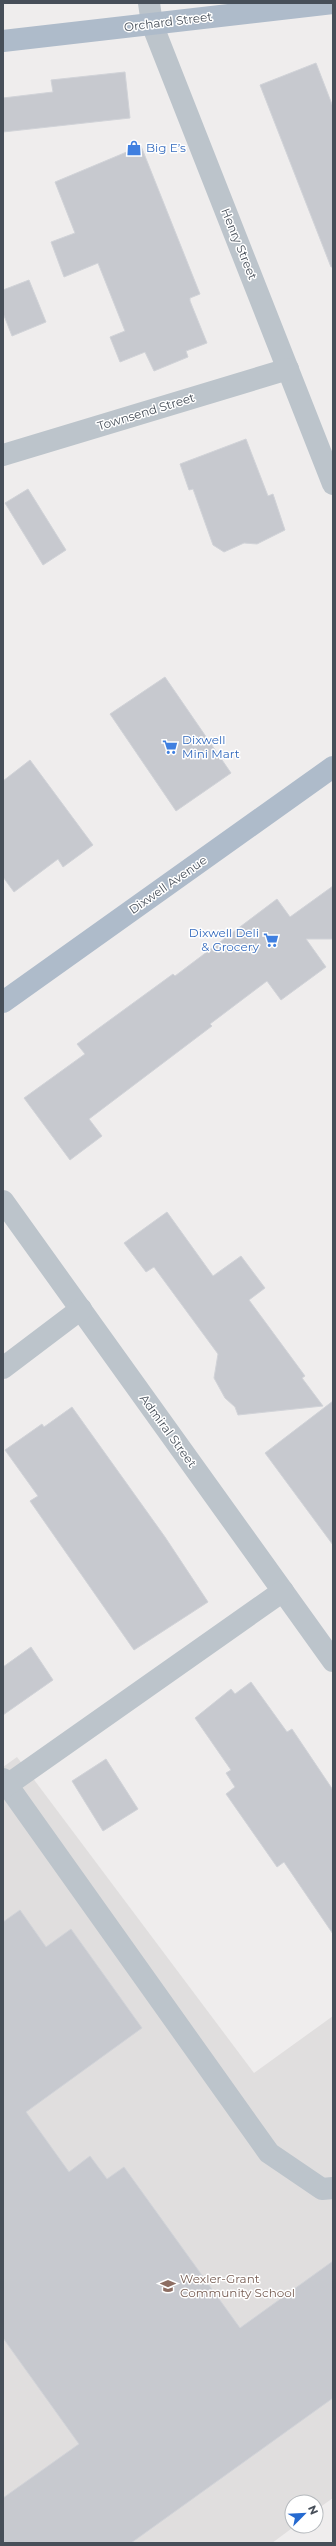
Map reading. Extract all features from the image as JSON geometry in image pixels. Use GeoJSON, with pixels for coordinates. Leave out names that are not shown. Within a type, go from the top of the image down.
{"type":"FeatureCollection","features":[{"type":"Feature","properties":{"kind":"main road","name":"Orchard Street"},"geometry":{"type":"LineString","coordinates":[[3,41],[150,13],[333,3]]}},
{"type":"Feature","properties":{"kind":"main road","name":"Dixwell Avenue"},"geometry":{"type":"LineString","coordinates":[[3,1002],[333,767]]}},
{"type":"Feature","properties":{"kind":"street","name":"Henry Street"},"geometry":{"type":"LineString","coordinates":[[150,13],[333,484]]}},
{"type":"Feature","properties":{"kind":"street","name":"Townsend Street"},"geometry":{"type":"LineString","coordinates":[[3,455],[288,369]]}},
{"type":"Feature","properties":{"kind":"street","name":"Admiral Street"},"geometry":{"type":"LineString","coordinates":[[3,1201],[333,1661]]}},
{"type":"Feature","properties":{"kind":"street"},"geometry":{"type":"LineString","coordinates":[[3,1368],[81,1309]]}},
{"type":"Feature","properties":{"kind":"street"},"geometry":{"type":"LineString","coordinates":[[283,1591],[4,1784],[269,2153],[322,2189],[333,2188]]}},
{"type":"Feature","properties":{"kind":"shaded area","name":"Wexler-Grant Community School"},"geometry":{"type":"Polygon","coordinates":[[[17,1757],[254,2073],[333,2016],[333,2498],[324,2504],[324,2494],[284,2494],[284,2534],[272,2543],[3,2543],[3,1767],[17,1757]]]}},
{"type":"Feature","properties":{"kind":"building"},"geometry":{"type":"Polygon","coordinates":[[[316,63],[333,107],[333,267],[331,267],[260,85],[316,63]]]}},
{"type":"Feature","properties":{"kind":"building"},"geometry":{"type":"Polygon","coordinates":[[[125,72],[130,118],[3,132],[3,98],[53,92],[51,80],[125,72]]]}},
{"type":"Feature","properties":{"kind":"building"},"geometry":{"type":"Polygon","coordinates":[[[141,146],[200,294],[190,298],[190,301],[207,343],[186,351],[188,357],[154,371],[145,352],[120,362],[110,337],[125,331],[98,263],[64,277],[51,242],[75,233],[55,182],[141,146]]]}},
{"type":"Feature","properties":{"kind":"building"},"geometry":{"type":"Polygon","coordinates":[[[29,280],[46,322],[12,336],[3,313],[3,290],[29,280]]]}},
{"type":"Feature","properties":{"kind":"building"},"geometry":{"type":"Polygon","coordinates":[[[246,439],[268,496],[273,494],[285,530],[257,544],[244,543],[224,552],[213,545],[193,489],[189,490],[180,464],[246,439]]]}},
{"type":"Feature","properties":{"kind":"building"},"geometry":{"type":"Polygon","coordinates":[[[28,489],[66,550],[43,565],[5,503],[28,489]]]}},
{"type":"Feature","properties":{"kind":"building"},"geometry":{"type":"Polygon","coordinates":[[[165,677],[231,773],[176,811],[110,714],[165,677]]]}},
{"type":"Feature","properties":{"kind":"building"},"geometry":{"type":"Polygon","coordinates":[[[30,760],[93,845],[63,867],[58,859],[14,892],[3,877],[3,781],[30,760]]]}},
{"type":"Feature","properties":{"kind":"building"},"geometry":{"type":"Polygon","coordinates":[[[333,886],[333,939],[306,939],[326,967],[281,1000],[267,981],[210,1024],[212,1026],[89,1119],[102,1136],[70,1160],[24,1098],[85,1054],[77,1044],[173,974],[175,976],[277,899],[290,917],[333,886]]]}},
{"type":"Feature","properties":{"kind":"building"},"geometry":{"type":"Polygon","coordinates":[[[167,1212],[213,1276],[241,1256],[265,1288],[249,1300],[305,1376],[302,1378],[323,1406],[238,1415],[235,1407],[225,1398],[214,1378],[218,1354],[154,1267],[146,1272],[124,1243],[167,1212]]]}},
{"type":"Feature","properties":{"kind":"building"},"geometry":{"type":"Polygon","coordinates":[[[333,1401],[333,1545],[265,1453],[333,1401]]]}},
{"type":"Feature","properties":{"kind":"building"},"geometry":{"type":"Polygon","coordinates":[[[72,1407],[165,1537],[208,1602],[134,1650],[30,1501],[38,1496],[5,1450],[42,1424],[44,1427],[72,1407]]]}},
{"type":"Feature","properties":{"kind":"building"},"geometry":{"type":"Polygon","coordinates":[[[31,1647],[53,1680],[3,1715],[3,1667],[31,1647]]]}},
{"type":"Feature","properties":{"kind":"building"},"geometry":{"type":"Polygon","coordinates":[[[251,1682],[287,1732],[292,1729],[333,1790],[333,1934],[284,1862],[277,1867],[226,1794],[235,1787],[226,1773],[231,1770],[195,1718],[231,1689],[235,1694],[251,1682]]]}},
{"type":"Feature","properties":{"kind":"building"},"geometry":{"type":"Polygon","coordinates":[[[106,1759],[138,1809],[103,1831],[72,1781],[106,1759]]]}},
{"type":"Feature","properties":{"kind":"building"},"geometry":{"type":"Polygon","coordinates":[[[20,1910],[46,1947],[71,1929],[142,2028],[26,2112],[69,2172],[90,2156],[107,2179],[124,2167],[240,2328],[333,2261],[333,2398],[131,2543],[3,2543],[3,2498],[79,2444],[3,2338],[3,1922],[20,1910]]]}},
{"type":"Feature","properties":{"kind":"place","name":"Big E’s"},"geometry":{"type":"Point","coordinates":[134,148]}},
{"type":"Feature","properties":{"kind":"place","name":"Dixwell Mini Mart"},"geometry":{"type":"Point","coordinates":[170,747]}},
{"type":"Feature","properties":{"kind":"place","name":"Dixwell Deli & Grocery"},"geometry":{"type":"Point","coordinates":[271,940]}},
{"type":"Feature","properties":{"kind":"place","name":"Wexler-Grant Community School"},"geometry":{"type":"Point","coordinates":[168,2286]}}]}
